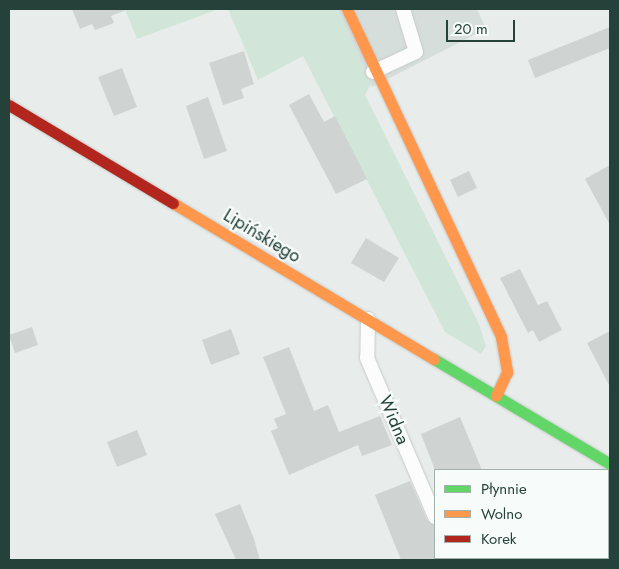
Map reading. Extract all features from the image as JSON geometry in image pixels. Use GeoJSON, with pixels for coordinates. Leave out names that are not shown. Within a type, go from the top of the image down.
{"type":"FeatureCollection","features":[{"type":"Feature","properties":{"kind":"main road"},"geometry":{"type":"LineString","coordinates":[[347,9],[374,72],[501,337],[508,372],[496,396]]}},
{"type":"Feature","properties":{"kind":"main road","name":"Lipińskiego"},"geometry":{"type":"LineString","coordinates":[[9,105],[610,464]]}},
{"type":"Feature","properties":{"kind":"lane"},"geometry":{"type":"LineString","coordinates":[[374,72],[416,52],[403,9]]}},
{"type":"Feature","properties":{"kind":"lane","name":"Widna"},"geometry":{"type":"LineString","coordinates":[[368,320],[367,358],[434,515]]}},
{"type":"Feature","properties":{"kind":"shaded area"},"geometry":{"type":"Polygon","coordinates":[[[337,9],[477,9],[486,29],[372,87],[337,9]]]}},
{"type":"Feature","properties":{"kind":"green space"},"geometry":{"type":"Polygon","coordinates":[[[125,9],[219,9],[137,39],[125,9]]]}},
{"type":"Feature","properties":{"kind":"green space"},"geometry":{"type":"Polygon","coordinates":[[[228,9],[337,9],[371,84],[365,95],[479,324],[486,346],[481,354],[445,332],[303,56],[258,80],[228,9]]]}},
{"type":"Feature","properties":{"kind":"building"},"geometry":{"type":"Polygon","coordinates":[[[72,9],[128,9],[111,16],[114,23],[95,30],[92,24],[80,29],[72,9]]]}},
{"type":"Feature","properties":{"kind":"building"},"geometry":{"type":"Polygon","coordinates":[[[610,27],[610,48],[535,78],[528,60],[610,27]]]}},
{"type":"Feature","properties":{"kind":"building"},"geometry":{"type":"Polygon","coordinates":[[[244,51],[254,84],[241,89],[244,98],[223,105],[209,63],[244,51]]]}},
{"type":"Feature","properties":{"kind":"building"},"geometry":{"type":"Polygon","coordinates":[[[122,68],[137,107],[114,116],[98,77],[122,68]]]}},
{"type":"Feature","properties":{"kind":"building"},"geometry":{"type":"Polygon","coordinates":[[[309,94],[324,122],[335,116],[367,179],[336,194],[289,105],[309,94]]]}},
{"type":"Feature","properties":{"kind":"building"},"geometry":{"type":"Polygon","coordinates":[[[208,97],[227,151],[204,159],[186,106],[208,97]]]}},
{"type":"Feature","properties":{"kind":"building"},"geometry":{"type":"Polygon","coordinates":[[[610,165],[610,225],[585,179],[610,165]]]}},
{"type":"Feature","properties":{"kind":"building"},"geometry":{"type":"Polygon","coordinates":[[[469,171],[477,188],[458,197],[450,180],[469,171]]]}},
{"type":"Feature","properties":{"kind":"building"},"geometry":{"type":"Polygon","coordinates":[[[366,238],[399,258],[384,282],[351,263],[366,238]]]}},
{"type":"Feature","properties":{"kind":"building"},"geometry":{"type":"Polygon","coordinates":[[[520,269],[538,305],[547,301],[562,330],[539,342],[533,330],[528,333],[500,278],[520,269]]]}},
{"type":"Feature","properties":{"kind":"building"},"geometry":{"type":"Polygon","coordinates":[[[32,327],[38,345],[15,353],[9,335],[32,327]]]}},
{"type":"Feature","properties":{"kind":"building"},"geometry":{"type":"Polygon","coordinates":[[[231,329],[240,354],[211,365],[202,340],[231,329]]]}},
{"type":"Feature","properties":{"kind":"building"},"geometry":{"type":"Polygon","coordinates":[[[610,331],[610,387],[587,343],[610,331]]]}},
{"type":"Feature","properties":{"kind":"building"},"geometry":{"type":"Polygon","coordinates":[[[289,347],[314,411],[328,405],[339,432],[380,416],[392,445],[362,456],[358,445],[289,475],[271,431],[278,428],[274,419],[286,414],[263,357],[289,347]]]}},
{"type":"Feature","properties":{"kind":"building"},"geometry":{"type":"Polygon","coordinates":[[[460,417],[482,469],[435,469],[421,434],[460,417]]]}},
{"type":"Feature","properties":{"kind":"building"},"geometry":{"type":"Polygon","coordinates":[[[137,430],[147,455],[117,467],[107,442],[137,430]]]}},
{"type":"Feature","properties":{"kind":"building"},"geometry":{"type":"Polygon","coordinates":[[[410,481],[427,520],[434,525],[435,560],[401,560],[375,495],[410,481]]]}},
{"type":"Feature","properties":{"kind":"building"},"geometry":{"type":"Polygon","coordinates":[[[240,504],[260,560],[236,560],[215,514],[240,504]]]}},
{"type":"Feature","properties":{"kind":"traffic: fast"},"geometry":{"type":"LineString","coordinates":[[434,359],[610,464]]}},
{"type":"Feature","properties":{"kind":"traffic: slow"},"geometry":{"type":"LineString","coordinates":[[347,9],[501,337],[507,372],[496,396]]}},
{"type":"Feature","properties":{"kind":"traffic: slow"},"geometry":{"type":"LineString","coordinates":[[173,203],[434,359]]}},
{"type":"Feature","properties":{"kind":"traffic: jam"},"geometry":{"type":"LineString","coordinates":[[9,105],[173,203]]}}]}
